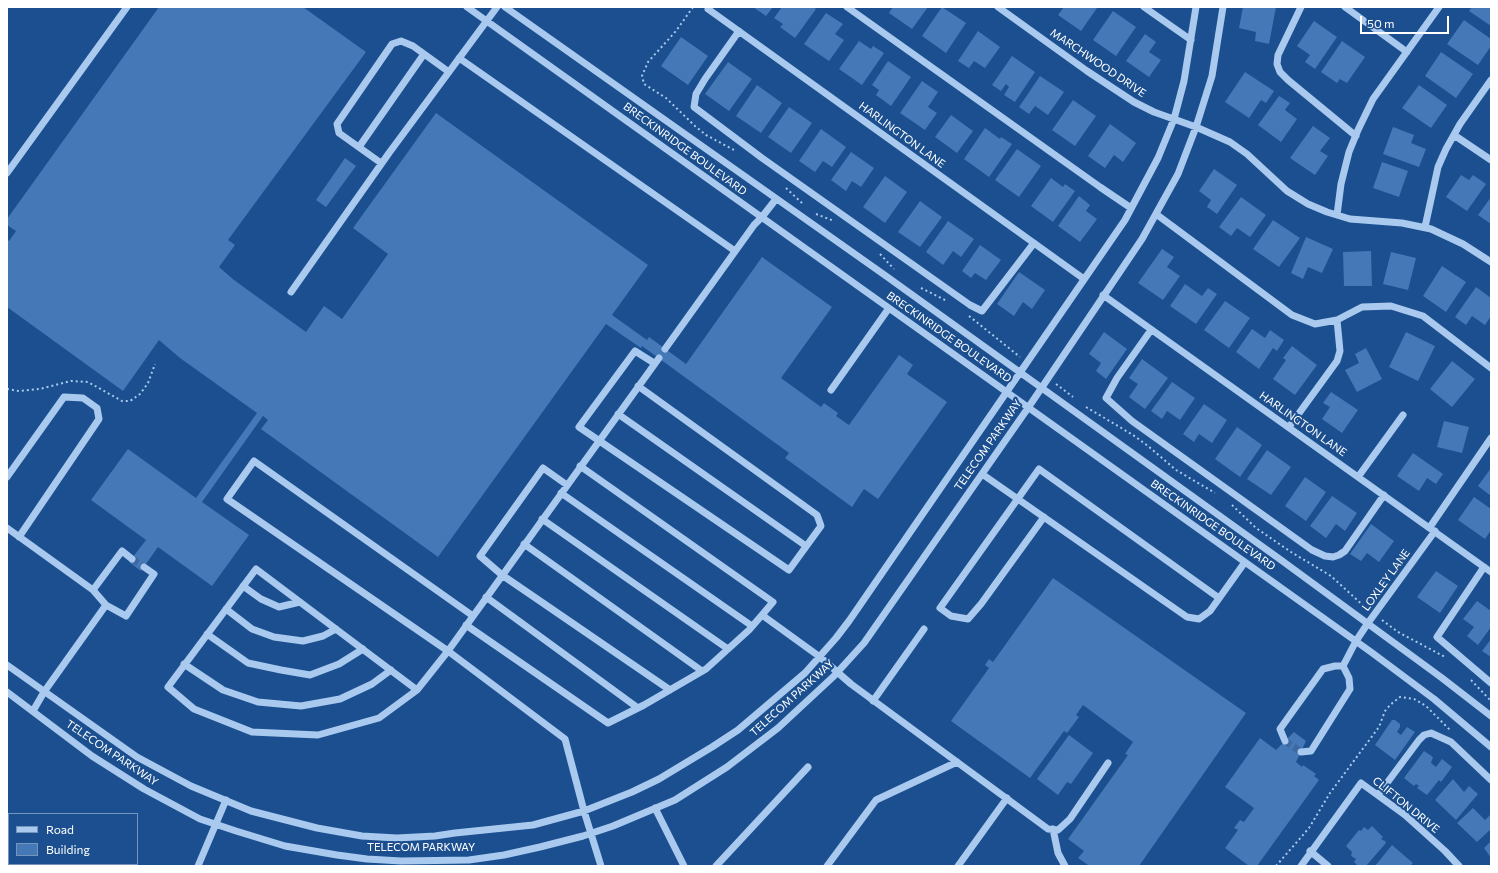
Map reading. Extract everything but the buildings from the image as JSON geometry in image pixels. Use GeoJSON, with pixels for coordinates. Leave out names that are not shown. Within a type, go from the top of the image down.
{"type":"FeatureCollection","features":[{"type":"Feature","properties":{"kind":"street"},"geometry":{"type":"LineString","coordinates":[[7,173],[127,7]]}},
{"type":"Feature","properties":{"kind":"street","name":"BRECKINRIDGE BOULEVARD"},"geometry":{"type":"LineString","coordinates":[[467,7],[1356,641],[1434,699],[1491,747]]}},
{"type":"Feature","properties":{"kind":"street"},"geometry":{"type":"LineString","coordinates":[[292,292],[381,163],[497,7]]}},
{"type":"Feature","properties":{"kind":"street","name":"BRECKINRIDGE BOULEVARD"},"geometry":{"type":"LineString","coordinates":[[505,7],[1020,373],[1368,623],[1491,716]]}},
{"type":"Feature","properties":{"kind":"street"},"geometry":{"type":"LineString","coordinates":[[847,7],[1131,208]]}},
{"type":"Feature","properties":{"kind":"street","name":"MARCHWOOD DRIVE"},"geometry":{"type":"LineString","coordinates":[[998,7],[1087,71],[1134,102],[1154,112],[1196,127],[1230,142],[1247,154],[1287,191],[1308,204],[1350,219],[1402,223],[1425,228],[1451,237],[1491,262]]}},
{"type":"Feature","properties":{"kind":"street"},"geometry":{"type":"LineString","coordinates":[[1144,7],[1191,40]]}},
{"type":"Feature","properties":{"kind":"street","name":"TELECOM PARKWAY"},"geometry":{"type":"LineString","coordinates":[[7,665],[137,757],[191,786],[251,811],[317,828],[362,836],[397,838],[435,836],[534,824],[584,811],[632,792],[659,779],[738,730],[805,673],[820,657],[848,621],[1125,220],[1158,158],[1174,119],[1184,81],[1196,7]]}},
{"type":"Feature","properties":{"kind":"street","name":"TELECOM PARKWAY"},"geometry":{"type":"LineString","coordinates":[[7,692],[92,756],[144,790],[200,819],[285,846],[337,855],[367,859],[425,863],[469,860],[504,855],[540,848],[592,833],[613,826],[675,800],[728,767],[778,728],[838,672],[864,643],[1028,408],[1142,239],[1178,174],[1196,127],[1212,76],[1223,7]]}},
{"type":"Feature","properties":{"kind":"street"},"geometry":{"type":"LineString","coordinates":[[1301,7],[1278,55],[1277,64],[1280,72],[1356,136]]}},
{"type":"Feature","properties":{"kind":"street"},"geometry":{"type":"LineString","coordinates":[[1345,7],[1407,52]]}},
{"type":"Feature","properties":{"kind":"street"},"geometry":{"type":"LineString","coordinates":[[1337,215],[1341,184],[1349,152],[1373,99],[1439,7]]}},
{"type":"Feature","properties":{"kind":"street","name":"HARLINGTON LANE"},"geometry":{"type":"LineString","coordinates":[[709,8],[1084,279]]}},
{"type":"Feature","properties":{"kind":"street"},"geometry":{"type":"LineString","coordinates":[[739,31],[704,79],[696,94],[694,107],[762,158],[970,305],[982,311],[1034,243]]}},
{"type":"Feature","properties":{"kind":"street"},"geometry":{"type":"LineString","coordinates":[[381,163],[339,133],[337,124],[392,44],[401,41],[412,46],[449,72]]}},
{"type":"Feature","properties":{"kind":"street"},"geometry":{"type":"LineString","coordinates":[[358,147],[424,54]]}},
{"type":"Feature","properties":{"kind":"street"},"geometry":{"type":"LineString","coordinates":[[459,58],[735,251]]}},
{"type":"Feature","properties":{"kind":"street"},"geometry":{"type":"LineString","coordinates":[[1425,228],[1438,168],[1446,149],[1491,80]]}},
{"type":"Feature","properties":{"kind":"street"},"geometry":{"type":"LineString","coordinates":[[1454,135],[1491,160]]}},
{"type":"Feature","properties":{"kind":"street"},"geometry":{"type":"LineString","coordinates":[[665,349],[754,225],[776,199]]}},
{"type":"Feature","properties":{"kind":"street"},"geometry":{"type":"LineString","coordinates":[[1156,214],[1292,315],[1315,324],[1336,320],[1362,308],[1391,306],[1423,316],[1491,368]]}},
{"type":"Feature","properties":{"kind":"street","name":"HARLINGTON LANE"},"geometry":{"type":"LineString","coordinates":[[1103,295],[1491,572]]}},
{"type":"Feature","properties":{"kind":"street"},"geometry":{"type":"LineString","coordinates":[[831,390],[889,308]]}},
{"type":"Feature","properties":{"kind":"street"},"geometry":{"type":"LineString","coordinates":[[1289,427],[1337,361],[1340,351],[1336,320]]}},
{"type":"Feature","properties":{"kind":"street"},"geometry":{"type":"LineString","coordinates":[[1151,330],[1117,378],[1106,398],[1132,421],[1312,550],[1318,554],[1333,557],[1345,551],[1384,495]]}},
{"type":"Feature","properties":{"kind":"street"},"geometry":{"type":"LineString","coordinates":[[417,690],[256,569],[168,687],[194,709],[252,732],[318,735],[379,718],[417,690],[448,651],[598,441],[638,386],[657,361],[635,351],[579,427],[598,441],[789,570],[821,526],[817,515],[638,386]]}},
{"type":"Feature","properties":{"kind":"street"},"geometry":{"type":"LineString","coordinates":[[7,477],[64,397],[83,398],[97,408],[99,419],[19,537]]}},
{"type":"Feature","properties":{"kind":"street"},"geometry":{"type":"LineString","coordinates":[[618,414],[806,546]]}},
{"type":"Feature","properties":{"kind":"street"},"geometry":{"type":"LineString","coordinates":[[1358,476],[1403,415]]}},
{"type":"Feature","properties":{"kind":"street","name":"LOXLEY LANE"},"geometry":{"type":"LineString","coordinates":[[1343,666],[1356,641],[1432,529],[1491,438]]}},
{"type":"Feature","properties":{"kind":"street"},"geometry":{"type":"LineString","coordinates":[[473,616],[254,461],[227,499],[448,651],[565,739],[584,811],[601,866]]}},
{"type":"Feature","properties":{"kind":"street"},"geometry":{"type":"LineString","coordinates":[[466,625],[608,723],[638,708],[702,671],[752,626],[773,602],[580,466]]}},
{"type":"Feature","properties":{"kind":"street"},"geometry":{"type":"LineString","coordinates":[[567,485],[543,468],[480,556],[502,575],[670,690]]}},
{"type":"Feature","properties":{"kind":"street"},"geometry":{"type":"LineString","coordinates":[[1044,517],[982,604],[968,619],[951,616],[940,608],[1039,469],[1219,598]]}},
{"type":"Feature","properties":{"kind":"street"},"geometry":{"type":"LineString","coordinates":[[982,474],[1187,617],[1199,619],[1210,611],[1245,562]]}},
{"type":"Feature","properties":{"kind":"street"},"geometry":{"type":"LineString","coordinates":[[561,493],[752,626]]}},
{"type":"Feature","properties":{"kind":"street"},"geometry":{"type":"LineString","coordinates":[[542,519],[728,649]]}},
{"type":"Feature","properties":{"kind":"street"},"geometry":{"type":"LineString","coordinates":[[7,528],[93,590],[106,605],[126,616],[154,574],[144,567]]}},
{"type":"Feature","properties":{"kind":"street"},"geometry":{"type":"LineString","coordinates":[[524,544],[702,671]]}},
{"type":"Feature","properties":{"kind":"street"},"geometry":{"type":"LineString","coordinates":[[93,590],[122,551],[132,559]]}},
{"type":"Feature","properties":{"kind":"street"},"geometry":{"type":"LineString","coordinates":[[1484,567],[1437,637],[1491,683]]}},
{"type":"Feature","properties":{"kind":"street"},"geometry":{"type":"LineString","coordinates":[[243,586],[261,599],[279,607],[300,602]]}},
{"type":"Feature","properties":{"kind":"street"},"geometry":{"type":"LineString","coordinates":[[486,597],[638,708]]}},
{"type":"Feature","properties":{"kind":"street"},"geometry":{"type":"LineString","coordinates":[[33,711],[44,692],[106,605]]}},
{"type":"Feature","properties":{"kind":"street"},"geometry":{"type":"LineString","coordinates":[[226,609],[252,629],[274,637],[303,641],[323,636],[336,629]]}},
{"type":"Feature","properties":{"kind":"street"},"geometry":{"type":"LineString","coordinates":[[762,615],[820,657],[873,701],[1048,828],[1058,830],[1070,819],[1108,764]]}},
{"type":"Feature","properties":{"kind":"street"},"geometry":{"type":"LineString","coordinates":[[873,701],[924,629]]}},
{"type":"Feature","properties":{"kind":"street"},"geometry":{"type":"LineString","coordinates":[[208,634],[248,663],[310,675],[338,664],[362,649]]}},
{"type":"Feature","properties":{"kind":"street"},"geometry":{"type":"LineString","coordinates":[[184,664],[223,690],[258,702],[302,706],[340,699],[372,684],[391,670]]}},
{"type":"Feature","properties":{"kind":"street"},"geometry":{"type":"LineString","coordinates":[[1285,741],[1280,729],[1323,669],[1334,666],[1343,666],[1349,678],[1350,689],[1311,751],[1301,752]]}},
{"type":"Feature","properties":{"kind":"street"},"geometry":{"type":"LineString","coordinates":[[1378,795],[1419,740],[1424,735],[1431,733],[1450,742],[1491,780]]}},
{"type":"Feature","properties":{"kind":"street"},"geometry":{"type":"LineString","coordinates":[[827,866],[876,800],[957,762]]}},
{"type":"Feature","properties":{"kind":"street"},"geometry":{"type":"LineString","coordinates":[[716,866],[808,768]]}},
{"type":"Feature","properties":{"kind":"street","name":"CLIFTON DRIVE"},"geometry":{"type":"LineString","coordinates":[[1301,866],[1310,851],[1361,783],[1405,815],[1445,851],[1459,866]]}},
{"type":"Feature","properties":{"kind":"street"},"geometry":{"type":"LineString","coordinates":[[958,866],[1007,798]]}},
{"type":"Feature","properties":{"kind":"street"},"geometry":{"type":"LineString","coordinates":[[198,866],[226,800]]}},
{"type":"Feature","properties":{"kind":"street"},"geometry":{"type":"LineString","coordinates":[[655,808],[684,866]]}},
{"type":"Feature","properties":{"kind":"street"},"geometry":{"type":"LineString","coordinates":[[1053,829],[1058,853],[1065,866]]}},
{"type":"Feature","properties":{"kind":"street"},"geometry":{"type":"LineString","coordinates":[[1310,851],[1328,866]]}},
{"type":"Feature","properties":{"kind":"path"},"geometry":{"type":"LineString","coordinates":[[7,389],[19,391],[40,389],[71,381],[88,382],[122,401],[130,401],[140,394],[148,383],[155,364]]}},
{"type":"Feature","properties":{"kind":"path"},"geometry":{"type":"LineString","coordinates":[[1276,866],[1309,828],[1330,793],[1378,727],[1385,711],[1400,697],[1414,698],[1426,706],[1451,731]]}},
{"type":"Feature","properties":{"kind":"tunnel"},"geometry":{"type":"LineString","coordinates":[[132,559],[144,567]]}},
{"type":"Feature","properties":{"kind":"tunnel"},"geometry":{"type":"LineString","coordinates":[[1285,741],[1301,752]]}}]}
